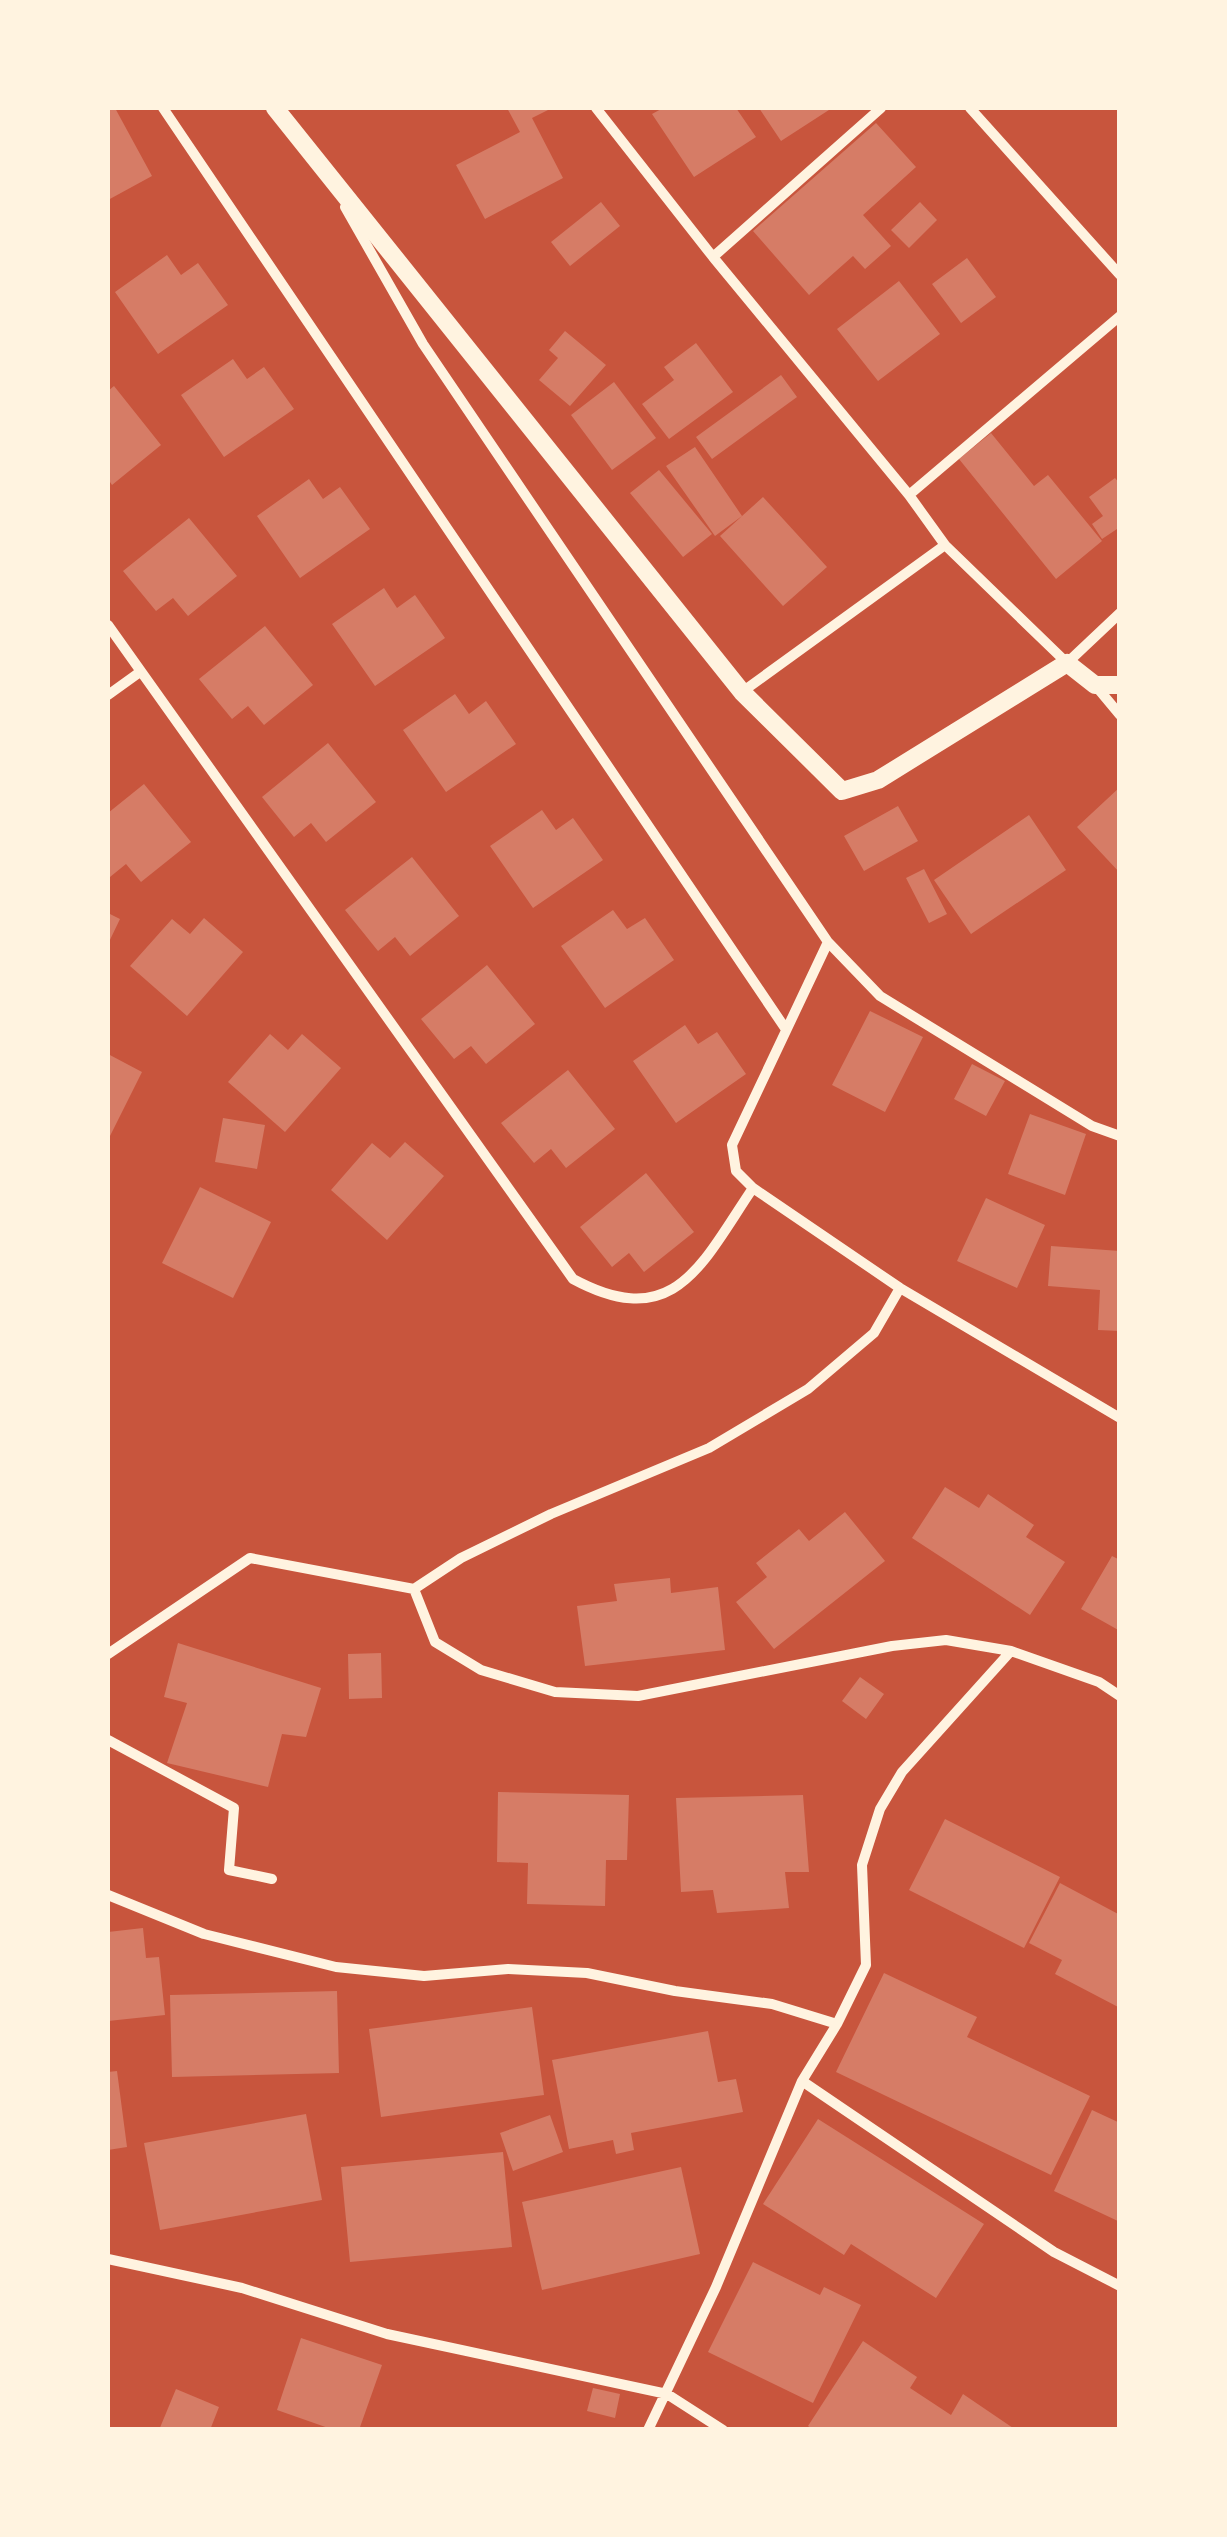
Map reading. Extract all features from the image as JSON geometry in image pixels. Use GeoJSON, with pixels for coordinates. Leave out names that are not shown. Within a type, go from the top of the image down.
{"type":"FeatureCollection","features":[{"type":"Feature","properties":{"kind":"street"},"geometry":{"type":"LineString","coordinates":[[162,108],[785,1028]]}},
{"type":"Feature","properties":{"kind":"street"},"geometry":{"type":"LineString","coordinates":[[275,108],[742,692],[842,791],[878,780],[1066,662],[1120,613]]}},
{"type":"Feature","properties":{"kind":"street"},"geometry":{"type":"LineString","coordinates":[[596,108],[909,495],[945,545],[1095,685],[1120,715]]}},
{"type":"Feature","properties":{"kind":"street"},"geometry":{"type":"LineString","coordinates":[[713,257],[881,108]]}},
{"type":"Feature","properties":{"kind":"street"},"geometry":{"type":"LineString","coordinates":[[970,108],[1120,275]]}},
{"type":"Feature","properties":{"kind":"street"},"geometry":{"type":"LineString","coordinates":[[315,154],[423,344],[828,942],[880,996],[1092,1126],[1120,1136]]}},
{"type":"Feature","properties":{"kind":"street"},"geometry":{"type":"LineString","coordinates":[[909,495],[1120,316]]}},
{"type":"Feature","properties":{"kind":"street"},"geometry":{"type":"LineString","coordinates":[[742,692],[945,545]]}},
{"type":"Feature","properties":{"kind":"street"},"geometry":{"type":"LineString","coordinates":[[108,624],[573,1279],[604,1296],[652,1300],[694,1276],[752,1188]]}},
{"type":"Feature","properties":{"kind":"street"},"geometry":{"type":"LineString","coordinates":[[108,694],[140,672]]}},
{"type":"Feature","properties":{"kind":"street"},"geometry":{"type":"LineString","coordinates":[[1095,685],[1120,685]]}},
{"type":"Feature","properties":{"kind":"street"},"geometry":{"type":"LineString","coordinates":[[828,942],[732,1145],[736,1171],[752,1188],[900,1288],[1120,1418]]}},
{"type":"Feature","properties":{"kind":"street"},"geometry":{"type":"LineString","coordinates":[[108,1654],[250,1558],[414,1589],[461,1558],[552,1514],[709,1448],[808,1389],[874,1333],[900,1288]]}},
{"type":"Feature","properties":{"kind":"street"},"geometry":{"type":"LineString","coordinates":[[414,1589],[435,1642],[481,1670],[554,1692],[638,1696],[892,1646],[946,1640],[1011,1651],[1100,1682],[1120,1696]]}},
{"type":"Feature","properties":{"kind":"street"},"geometry":{"type":"LineString","coordinates":[[648,2430],[802,2081],[837,2024],[866,1965],[862,1865],[880,1809],[902,1772],[1011,1651]]}},
{"type":"Feature","properties":{"kind":"street"},"geometry":{"type":"LineString","coordinates":[[108,1740],[234,1808],[229,1870],[272,1879]]}},
{"type":"Feature","properties":{"kind":"street"},"geometry":{"type":"LineString","coordinates":[[108,1895],[204,1934],[336,1967],[424,1976],[508,1969],[587,1973],[676,1991],[772,2004],[837,2024]]}},
{"type":"Feature","properties":{"kind":"street"},"geometry":{"type":"LineString","coordinates":[[802,2081],[1054,2252],[1120,2286]]}},
{"type":"Feature","properties":{"kind":"street"},"geometry":{"type":"LineString","coordinates":[[108,2259],[242,2288],[387,2334],[667,2394],[723,2430]]}},
{"type":"Feature","properties":{"kind":"building"},"geometry":{"type":"Polygon","coordinates":[[[108,108],[115,108],[152,176],[108,200],[108,108]]]}},
{"type":"Feature","properties":{"kind":"building"},"geometry":{"type":"Polygon","coordinates":[[[507,108],[552,108],[532,118],[563,178],[485,219],[456,165],[520,132],[507,108]]]}},
{"type":"Feature","properties":{"kind":"building"},"geometry":{"type":"Polygon","coordinates":[[[663,108],[736,108],[756,137],[694,177],[652,114],[663,108]]]}},
{"type":"Feature","properties":{"kind":"building"},"geometry":{"type":"Polygon","coordinates":[[[759,108],[832,108],[781,141],[759,108]]]}},
{"type":"Feature","properties":{"kind":"building"},"geometry":{"type":"Polygon","coordinates":[[[876,123],[916,167],[863,215],[891,246],[865,269],[853,256],[809,295],[753,231],[876,123]]]}},
{"type":"Feature","properties":{"kind":"building"},"geometry":{"type":"Polygon","coordinates":[[[601,202],[620,226],[570,266],[551,242],[601,202]]]}},
{"type":"Feature","properties":{"kind":"building"},"geometry":{"type":"Polygon","coordinates":[[[920,202],[937,220],[909,248],[891,230],[920,202]]]}},
{"type":"Feature","properties":{"kind":"building"},"geometry":{"type":"Polygon","coordinates":[[[167,255],[181,275],[198,263],[228,305],[158,354],[115,292],[167,255]]]}},
{"type":"Feature","properties":{"kind":"building"},"geometry":{"type":"Polygon","coordinates":[[[967,258],[996,297],[961,323],[932,284],[967,258]]]}},
{"type":"Feature","properties":{"kind":"building"},"geometry":{"type":"Polygon","coordinates":[[[899,281],[940,334],[878,381],[837,329],[899,281]]]}},
{"type":"Feature","properties":{"kind":"building"},"geometry":{"type":"Polygon","coordinates":[[[565,331],[606,365],[570,406],[539,380],[558,358],[549,350],[565,331]]]}},
{"type":"Feature","properties":{"kind":"building"},"geometry":{"type":"Polygon","coordinates":[[[696,343],[733,392],[669,439],[642,404],[674,380],[664,367],[696,343]]]}},
{"type":"Feature","properties":{"kind":"building"},"geometry":{"type":"Polygon","coordinates":[[[233,359],[247,379],[264,367],[294,409],[224,457],[181,395],[233,359]]]}},
{"type":"Feature","properties":{"kind":"building"},"geometry":{"type":"Polygon","coordinates":[[[781,375],[797,397],[712,459],[696,437],[781,375]]]}},
{"type":"Feature","properties":{"kind":"building"},"geometry":{"type":"Polygon","coordinates":[[[614,382],[656,438],[612,470],[571,415],[614,382]]]}},
{"type":"Feature","properties":{"kind":"building"},"geometry":{"type":"Polygon","coordinates":[[[114,386],[161,445],[112,485],[108,479],[108,391],[114,386]]]}},
{"type":"Feature","properties":{"kind":"building"},"geometry":{"type":"Polygon","coordinates":[[[991,433],[1034,486],[1048,475],[1102,541],[1056,579],[959,459],[991,433]]]}},
{"type":"Feature","properties":{"kind":"building"},"geometry":{"type":"Polygon","coordinates":[[[695,447],[742,516],[715,536],[666,466],[695,447]]]}},
{"type":"Feature","properties":{"kind":"building"},"geometry":{"type":"Polygon","coordinates":[[[659,470],[712,534],[683,557],[630,493],[659,470]]]}},
{"type":"Feature","properties":{"kind":"building"},"geometry":{"type":"Polygon","coordinates":[[[1115,478],[1120,484],[1120,527],[1102,539],[1092,524],[1103,516],[1089,497],[1115,478]]]}},
{"type":"Feature","properties":{"kind":"building"},"geometry":{"type":"Polygon","coordinates":[[[309,479],[323,499],[340,487],[370,529],[300,578],[257,516],[309,479]]]}},
{"type":"Feature","properties":{"kind":"building"},"geometry":{"type":"Polygon","coordinates":[[[763,497],[827,567],[783,606],[720,536],[763,497]]]}},
{"type":"Feature","properties":{"kind":"building"},"geometry":{"type":"Polygon","coordinates":[[[189,518],[237,576],[188,616],[173,598],[156,611],[123,571],[189,518]]]}},
{"type":"Feature","properties":{"kind":"building"},"geometry":{"type":"Polygon","coordinates":[[[384,588],[397,608],[415,595],[445,638],[375,686],[332,624],[384,588]]]}},
{"type":"Feature","properties":{"kind":"building"},"geometry":{"type":"Polygon","coordinates":[[[265,626],[313,685],[264,725],[248,706],[232,719],[199,679],[265,626]]]}},
{"type":"Feature","properties":{"kind":"building"},"geometry":{"type":"Polygon","coordinates":[[[455,694],[469,714],[486,701],[516,744],[446,792],[403,730],[455,694]]]}},
{"type":"Feature","properties":{"kind":"building"},"geometry":{"type":"Polygon","coordinates":[[[328,743],[376,802],[326,842],[311,823],[294,837],[262,797],[328,743]]]}},
{"type":"Feature","properties":{"kind":"building"},"geometry":{"type":"Polygon","coordinates":[[[144,784],[191,842],[141,882],[126,864],[110,877],[108,813],[144,784]]]}},
{"type":"Feature","properties":{"kind":"building"},"geometry":{"type":"Polygon","coordinates":[[[1120,787],[1120,873],[1077,827],[1120,787]]]}},
{"type":"Feature","properties":{"kind":"building"},"geometry":{"type":"Polygon","coordinates":[[[898,806],[918,841],[864,871],[844,836],[898,806]]]}},
{"type":"Feature","properties":{"kind":"building"},"geometry":{"type":"Polygon","coordinates":[[[542,810],[556,830],[573,818],[603,860],[533,908],[490,846],[542,810]]]}},
{"type":"Feature","properties":{"kind":"building"},"geometry":{"type":"Polygon","coordinates":[[[1029,815],[1066,870],[971,934],[934,880],[1029,815]]]}},
{"type":"Feature","properties":{"kind":"building"},"geometry":{"type":"Polygon","coordinates":[[[412,857],[459,916],[410,956],[395,937],[378,951],[345,910],[412,857]]]}},
{"type":"Feature","properties":{"kind":"building"},"geometry":{"type":"Polygon","coordinates":[[[924,869],[947,914],[929,923],[906,878],[924,869]]]}},
{"type":"Feature","properties":{"kind":"building"},"geometry":{"type":"Polygon","coordinates":[[[613,910],[627,929],[645,918],[674,960],[605,1008],[561,946],[613,910]]]}},
{"type":"Feature","properties":{"kind":"building"},"geometry":{"type":"Polygon","coordinates":[[[108,913],[120,919],[108,944],[108,913]]]}},
{"type":"Feature","properties":{"kind":"building"},"geometry":{"type":"Polygon","coordinates":[[[204,918],[243,952],[187,1016],[130,966],[172,919],[190,934],[204,918]]]}},
{"type":"Feature","properties":{"kind":"building"},"geometry":{"type":"Polygon","coordinates":[[[487,965],[535,1024],[486,1064],[471,1046],[454,1059],[421,1019],[487,965]]]}},
{"type":"Feature","properties":{"kind":"building"},"geometry":{"type":"Polygon","coordinates":[[[870,1011],[923,1037],[885,1112],[832,1085],[870,1011]]]}},
{"type":"Feature","properties":{"kind":"building"},"geometry":{"type":"Polygon","coordinates":[[[685,1025],[698,1044],[717,1032],[746,1074],[676,1123],[633,1061],[685,1025]]]}},
{"type":"Feature","properties":{"kind":"building"},"geometry":{"type":"Polygon","coordinates":[[[270,1034],[288,1050],[302,1034],[341,1068],[285,1132],[228,1082],[270,1034]]]}},
{"type":"Feature","properties":{"kind":"building"},"geometry":{"type":"Polygon","coordinates":[[[108,1054],[142,1072],[108,1140],[108,1054]]]}},
{"type":"Feature","properties":{"kind":"building"},"geometry":{"type":"Polygon","coordinates":[[[972,1064],[1005,1081],[986,1116],[954,1099],[972,1064]]]}},
{"type":"Feature","properties":{"kind":"building"},"geometry":{"type":"Polygon","coordinates":[[[568,1070],[615,1129],[566,1168],[551,1149],[534,1163],[501,1123],[568,1070]]]}},
{"type":"Feature","properties":{"kind":"building"},"geometry":{"type":"Polygon","coordinates":[[[1030,1114],[1086,1134],[1065,1195],[1008,1174],[1030,1114]]]}},
{"type":"Feature","properties":{"kind":"building"},"geometry":{"type":"Polygon","coordinates":[[[223,1118],[265,1125],[257,1169],[215,1162],[223,1118]]]}},
{"type":"Feature","properties":{"kind":"building"},"geometry":{"type":"Polygon","coordinates":[[[405,1142],[444,1176],[387,1240],[331,1190],[372,1143],[390,1158],[405,1142]]]}},
{"type":"Feature","properties":{"kind":"building"},"geometry":{"type":"Polygon","coordinates":[[[646,1173],[694,1232],[644,1272],[629,1253],[612,1267],[580,1227],[646,1173]]]}},
{"type":"Feature","properties":{"kind":"building"},"geometry":{"type":"Polygon","coordinates":[[[200,1187],[271,1222],[233,1298],[162,1263],[200,1187]]]}},
{"type":"Feature","properties":{"kind":"building"},"geometry":{"type":"Polygon","coordinates":[[[986,1198],[1045,1225],[1017,1288],[957,1261],[986,1198]]]}},
{"type":"Feature","properties":{"kind":"building"},"geometry":{"type":"Polygon","coordinates":[[[1051,1246],[1120,1251],[1120,1331],[1098,1330],[1100,1290],[1048,1286],[1051,1246]]]}},
{"type":"Feature","properties":{"kind":"building"},"geometry":{"type":"Polygon","coordinates":[[[945,1487],[979,1508],[988,1494],[1034,1525],[1026,1537],[1065,1562],[1030,1615],[912,1538],[945,1487]]]}},
{"type":"Feature","properties":{"kind":"building"},"geometry":{"type":"Polygon","coordinates":[[[845,1512],[885,1561],[774,1649],[736,1602],[767,1577],[756,1563],[799,1529],[809,1541],[845,1512]]]}},
{"type":"Feature","properties":{"kind":"building"},"geometry":{"type":"Polygon","coordinates":[[[1112,1556],[1120,1560],[1120,1631],[1081,1609],[1112,1556]]]}},
{"type":"Feature","properties":{"kind":"building"},"geometry":{"type":"Polygon","coordinates":[[[670,1578],[671,1593],[718,1587],[725,1650],[585,1666],[577,1606],[617,1601],[614,1584],[670,1578]]]}},
{"type":"Feature","properties":{"kind":"building"},"geometry":{"type":"Polygon","coordinates":[[[178,1643],[321,1688],[306,1737],[282,1734],[268,1787],[167,1763],[187,1703],[164,1697],[178,1643]]]}},
{"type":"Feature","properties":{"kind":"building"},"geometry":{"type":"Polygon","coordinates":[[[381,1653],[382,1698],[349,1699],[348,1654],[381,1653]]]}},
{"type":"Feature","properties":{"kind":"building"},"geometry":{"type":"Polygon","coordinates":[[[860,1677],[884,1694],[866,1719],[842,1701],[860,1677]]]}},
{"type":"Feature","properties":{"kind":"building"},"geometry":{"type":"Polygon","coordinates":[[[498,1792],[629,1795],[627,1860],[606,1860],[605,1906],[527,1904],[528,1863],[497,1862],[498,1792]]]}},
{"type":"Feature","properties":{"kind":"building"},"geometry":{"type":"Polygon","coordinates":[[[803,1795],[809,1872],[785,1872],[789,1908],[717,1913],[713,1890],[681,1892],[676,1798],[803,1795]]]}},
{"type":"Feature","properties":{"kind":"building"},"geometry":{"type":"Polygon","coordinates":[[[945,1819],[1060,1877],[1024,1948],[909,1890],[945,1819]]]}},
{"type":"Feature","properties":{"kind":"building"},"geometry":{"type":"Polygon","coordinates":[[[1060,1883],[1120,1915],[1120,2008],[1055,1974],[1062,1960],[1029,1943],[1060,1883]]]}},
{"type":"Feature","properties":{"kind":"building"},"geometry":{"type":"Polygon","coordinates":[[[143,1928],[146,1958],[159,1957],[165,2015],[108,2021],[108,1932],[143,1928]]]}},
{"type":"Feature","properties":{"kind":"building"},"geometry":{"type":"Polygon","coordinates":[[[884,1973],[977,2017],[967,2037],[1090,2096],[1051,2175],[836,2072],[884,1973]]]}},
{"type":"Feature","properties":{"kind":"building"},"geometry":{"type":"Polygon","coordinates":[[[337,1991],[339,2073],[172,2077],[170,1995],[337,1991]]]}},
{"type":"Feature","properties":{"kind":"building"},"geometry":{"type":"Polygon","coordinates":[[[532,2007],[544,2095],[381,2117],[369,2029],[532,2007]]]}},
{"type":"Feature","properties":{"kind":"building"},"geometry":{"type":"Polygon","coordinates":[[[708,2031],[718,2082],[736,2079],[743,2112],[631,2133],[634,2150],[616,2154],[613,2140],[569,2149],[552,2060],[708,2031]]]}},
{"type":"Feature","properties":{"kind":"building"},"geometry":{"type":"Polygon","coordinates":[[[117,2071],[127,2147],[108,2150],[108,2072],[117,2071]]]}},
{"type":"Feature","properties":{"kind":"building"},"geometry":{"type":"Polygon","coordinates":[[[1092,2110],[1120,2123],[1120,2222],[1054,2191],[1092,2110]]]}},
{"type":"Feature","properties":{"kind":"building"},"geometry":{"type":"Polygon","coordinates":[[[306,2114],[322,2200],[160,2230],[144,2143],[306,2114]]]}},
{"type":"Feature","properties":{"kind":"building"},"geometry":{"type":"Polygon","coordinates":[[[550,2115],[563,2152],[513,2171],[500,2133],[550,2115]]]}},
{"type":"Feature","properties":{"kind":"building"},"geometry":{"type":"Polygon","coordinates":[[[818,2119],[984,2224],[936,2298],[851,2244],[844,2255],[763,2204],[818,2119]]]}},
{"type":"Feature","properties":{"kind":"building"},"geometry":{"type":"Polygon","coordinates":[[[503,2152],[512,2247],[350,2262],[341,2167],[503,2152]]]}},
{"type":"Feature","properties":{"kind":"building"},"geometry":{"type":"Polygon","coordinates":[[[681,2167],[700,2254],[542,2290],[522,2202],[681,2167]]]}},
{"type":"Feature","properties":{"kind":"building"},"geometry":{"type":"Polygon","coordinates":[[[753,2262],[820,2295],[824,2287],[861,2305],[813,2403],[708,2352],[753,2262]]]}},
{"type":"Feature","properties":{"kind":"building"},"geometry":{"type":"Polygon","coordinates":[[[301,2338],[382,2365],[359,2430],[334,2430],[277,2410],[301,2338]]]}},
{"type":"Feature","properties":{"kind":"building"},"geometry":{"type":"Polygon","coordinates":[[[863,2341],[917,2377],[910,2388],[951,2415],[963,2394],[1016,2430],[814,2430],[808,2426],[863,2341]]]}},
{"type":"Feature","properties":{"kind":"building"},"geometry":{"type":"Polygon","coordinates":[[[593,2388],[620,2394],[615,2418],[587,2411],[593,2388]]]}},
{"type":"Feature","properties":{"kind":"building"},"geometry":{"type":"Polygon","coordinates":[[[176,2389],[219,2407],[210,2430],[159,2430],[176,2389]]]}}]}
